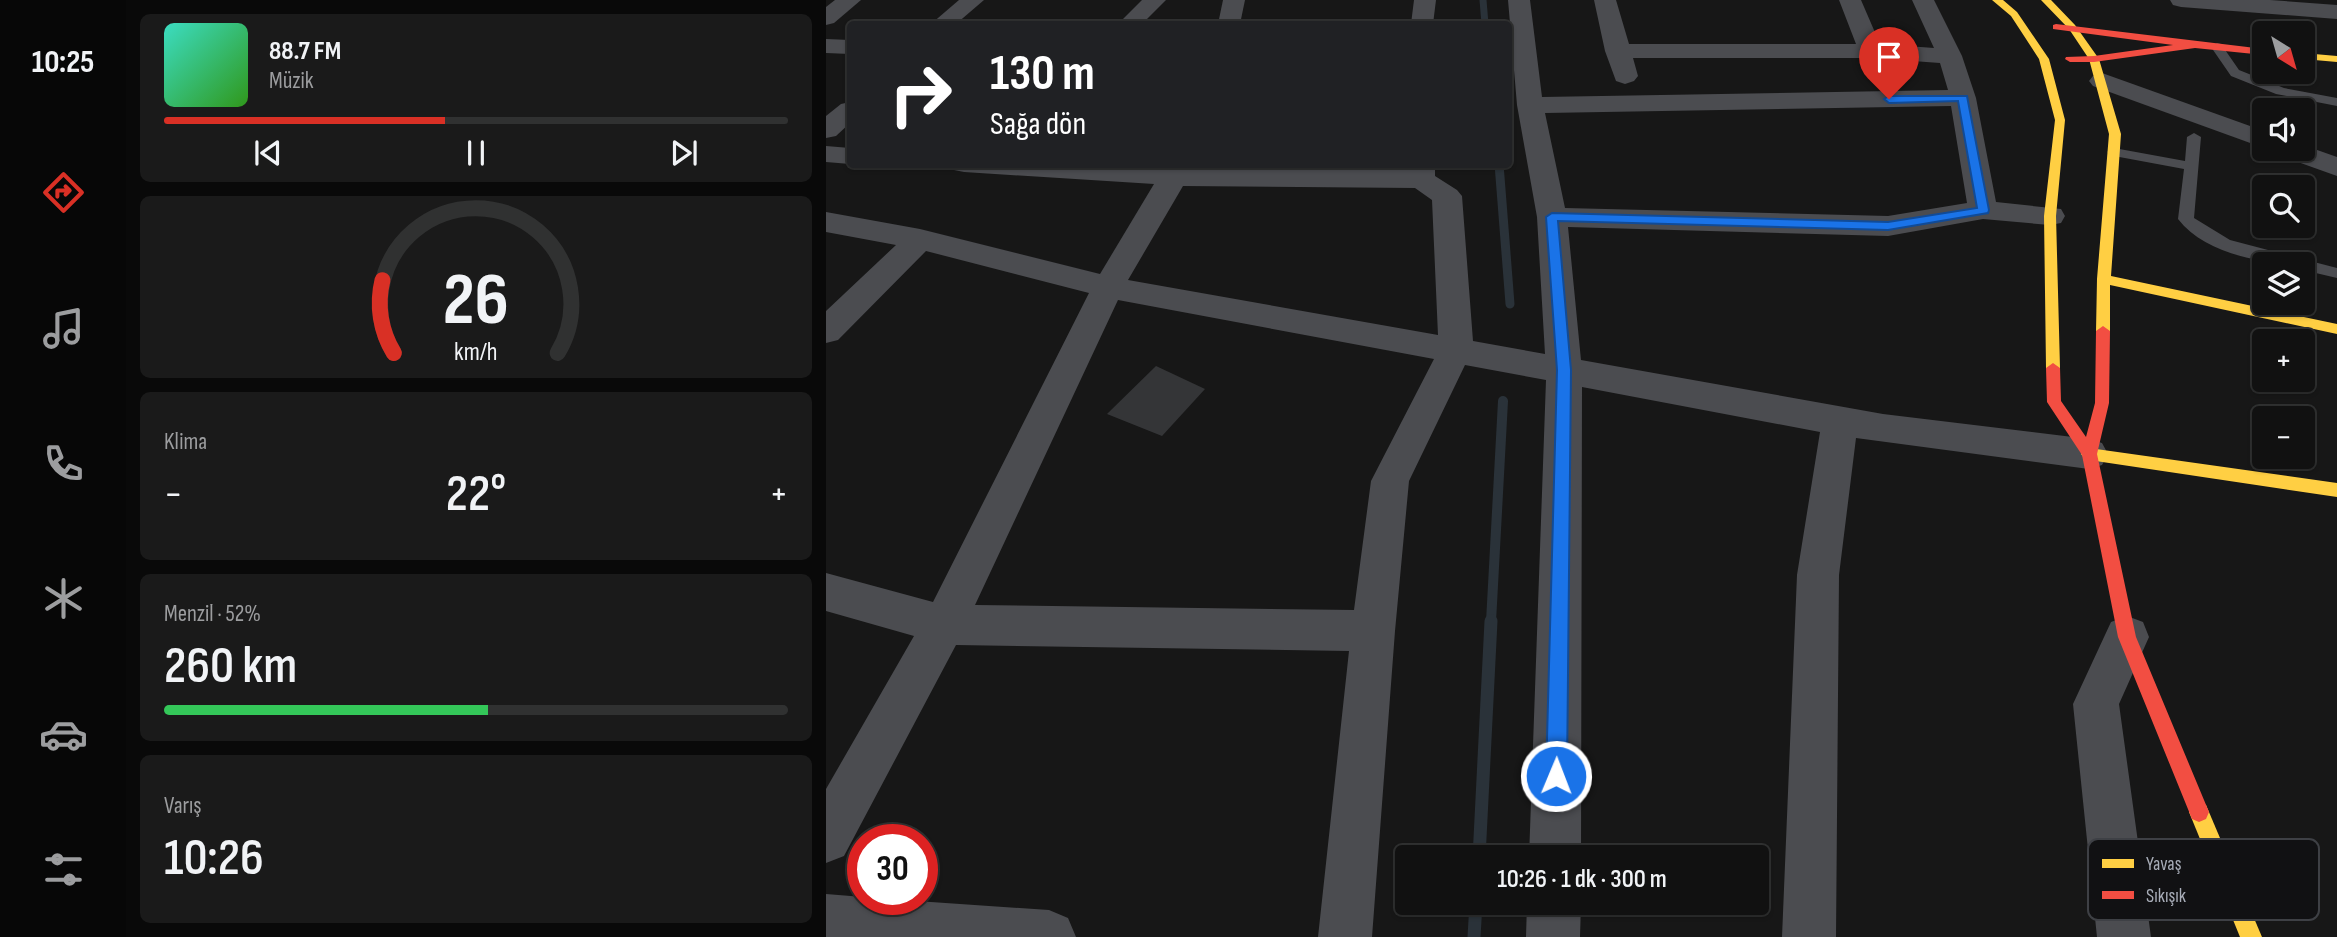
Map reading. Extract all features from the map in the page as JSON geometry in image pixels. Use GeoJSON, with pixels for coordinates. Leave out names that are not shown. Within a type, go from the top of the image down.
{"type":"FeatureCollection","features":[{"type":"Feature","properties":{"kind":"main road"},"geometry":{"type":"LineString","coordinates":[[1997,0],[2014,14],[2044,59],[2060,120],[2050,216],[2054,402],[2089,454],[2127,637],[2210,839]]}},
{"type":"Feature","properties":{"kind":"main road"},"geometry":{"type":"LineString","coordinates":[[2046,0],[2072,27],[2098,70],[2115,134],[2104,279],[2102,403],[2089,454]]}},
{"type":"Feature","properties":{"kind":"main road"},"geometry":{"type":"LineString","coordinates":[[2024,27],[2072,27],[2252,51]]}},
{"type":"Feature","properties":{"kind":"main road"},"geometry":{"type":"LineString","coordinates":[[2044,59],[2098,70],[2206,46]]}},
{"type":"Feature","properties":{"kind":"main road"},"geometry":{"type":"LineString","coordinates":[[2315,57],[2337,60]]}},
{"type":"Feature","properties":{"kind":"main road"},"geometry":{"type":"LineString","coordinates":[[2104,279],[2337,328]]}},
{"type":"Feature","properties":{"kind":"main road"},"geometry":{"type":"LineString","coordinates":[[2089,454],[2337,490]]}},
{"type":"Feature","properties":{"kind":"main road"},"geometry":{"type":"LineString","coordinates":[[2244,920],[2251,937]]}},
{"type":"Feature","properties":{"kind":"street"},"geometry":{"type":"LineString","coordinates":[[826,18],[850,0]]}},
{"type":"Feature","properties":{"kind":"street"},"geometry":{"type":"LineString","coordinates":[[946,21],[973,0]]}},
{"type":"Feature","properties":{"kind":"street"},"geometry":{"type":"LineString","coordinates":[[1132,21],[1155,0]]}},
{"type":"Feature","properties":{"kind":"street"},"geometry":{"type":"LineString","coordinates":[[1230,21],[1234,0]]}},
{"type":"Feature","properties":{"kind":"street"},"geometry":{"type":"LineString","coordinates":[[1422,21],[1425,0]]}},
{"type":"Feature","properties":{"kind":"street"},"geometry":{"type":"LineString","coordinates":[[1519,0],[1530,105],[1552,217],[1564,370],[1555,845]]}},
{"type":"Feature","properties":{"kind":"street"},"geometry":{"type":"LineString","coordinates":[[1605,0],[1633,104]]}},
{"type":"Feature","properties":{"kind":"street"},"geometry":{"type":"LineString","coordinates":[[1850,0],[1871,51]]}},
{"type":"Feature","properties":{"kind":"street"},"geometry":{"type":"LineString","coordinates":[[1923,0],[1950,57],[1963,98],[1983,210]]}},
{"type":"Feature","properties":{"kind":"street"},"geometry":{"type":"LineString","coordinates":[[2181,0],[2284,4],[2337,12]]}},
{"type":"Feature","properties":{"kind":"street"},"geometry":{"type":"LineString","coordinates":[[2181,0],[2206,46]]}},
{"type":"Feature","properties":{"kind":"street"},"geometry":{"type":"LineString","coordinates":[[826,46],[847,47]]}},
{"type":"Feature","properties":{"kind":"street"},"geometry":{"type":"LineString","coordinates":[[1618,51],[1871,51],[1950,57]]}},
{"type":"Feature","properties":{"kind":"street"},"geometry":{"type":"LineString","coordinates":[[1778,51],[1791,101]]}},
{"type":"Feature","properties":{"kind":"street"},"geometry":{"type":"LineString","coordinates":[[2098,70],[2252,135]]}},
{"type":"Feature","properties":{"kind":"street"},"geometry":{"type":"LineString","coordinates":[[1530,105],[1963,98]]}},
{"type":"Feature","properties":{"kind":"street"},"geometry":{"type":"LineString","coordinates":[[826,130],[847,112]]}},
{"type":"Feature","properties":{"kind":"street"},"geometry":{"type":"LineString","coordinates":[[826,154],[847,156]]}},
{"type":"Feature","properties":{"kind":"street"},"geometry":{"type":"LineString","coordinates":[[2315,159],[2337,167]]}},
{"type":"Feature","properties":{"kind":"street"},"geometry":{"type":"LineString","coordinates":[[1086,168],[1421,172],[1447,196],[1456,349],[1390,481],[1373,631],[1345,937]]}},
{"type":"Feature","properties":{"kind":"street"},"geometry":{"type":"LineString","coordinates":[[826,838],[943,625],[1108,287],[1178,171]]}},
{"type":"Feature","properties":{"kind":"street"},"geometry":{"type":"LineString","coordinates":[[1552,217],[1888,226],[1983,210],[2050,216]]}},
{"type":"Feature","properties":{"kind":"street"},"geometry":{"type":"LineString","coordinates":[[826,222],[920,239],[1108,287],[1883,429],[2089,454]]}},
{"type":"Feature","properties":{"kind":"street"},"geometry":{"type":"LineString","coordinates":[[826,331],[920,239]]}},
{"type":"Feature","properties":{"kind":"street"},"geometry":{"type":"LineString","coordinates":[[1809,937],[1818,575],[1840,421]]}},
{"type":"Feature","properties":{"kind":"street"},"geometry":{"type":"LineString","coordinates":[[826,592],[943,625],[1373,631]]}},
{"type":"Feature","properties":{"kind":"street"},"geometry":{"type":"LineString","coordinates":[[2112,839],[2096,704],[2127,637]]}},
{"type":"Feature","properties":{"kind":"street"},"geometry":{"type":"LineString","coordinates":[[1553,937],[1554,915]]}},
{"type":"Feature","properties":{"kind":"street"},"geometry":{"type":"LineString","coordinates":[[826,921],[1049,937]]}},
{"type":"Feature","properties":{"kind":"lane"},"geometry":{"type":"LineString","coordinates":[[2206,46],[2235,73],[2281,90],[2337,102]]}},
{"type":"Feature","properties":{"kind":"lane"},"geometry":{"type":"LineString","coordinates":[[2194,137],[2189,166],[2186,219],[2200,234],[2252,252]]}},
{"type":"Feature","properties":{"kind":"lane"},"geometry":{"type":"LineString","coordinates":[[2114,152],[2189,166]]}},
{"type":"Feature","properties":{"kind":"lane"},"geometry":{"type":"LineString","coordinates":[[2315,268],[2335,273]]}},
{"type":"Feature","properties":{"kind":"building"},"geometry":{"type":"Polygon","coordinates":[[[1156,366],[1205,389],[1162,436],[1107,414],[1156,366]]]}},
{"type":"Feature","properties":{"kind":"waterway"},"geometry":{"type":"LineString","coordinates":[[1483,0],[1485,21]]}},
{"type":"Feature","properties":{"kind":"waterway"},"geometry":{"type":"LineString","coordinates":[[1499,168],[1510,304]]}},
{"type":"Feature","properties":{"kind":"waterway"},"geometry":{"type":"LineString","coordinates":[[1491,622],[1503,401]]}},
{"type":"Feature","properties":{"kind":"waterway"},"geometry":{"type":"LineString","coordinates":[[1480,845],[1491,621]]}},
{"type":"Feature","properties":{"kind":"waterway"},"geometry":{"type":"LineString","coordinates":[[1474,937],[1475,915]]}},
{"type":"Feature","properties":{"kind":"traffic: slow"},"geometry":{"type":"LineString","coordinates":[[1997,0],[2014,14],[2044,59],[2060,120],[2050,216],[2053,368]]}},
{"type":"Feature","properties":{"kind":"traffic: slow"},"geometry":{"type":"LineString","coordinates":[[2046,0],[2072,27],[2094,59],[2115,134],[2104,279],[2103,331]]}},
{"type":"Feature","properties":{"kind":"traffic: slow"},"geometry":{"type":"LineString","coordinates":[[2315,57],[2337,59]]}},
{"type":"Feature","properties":{"kind":"traffic: slow"},"geometry":{"type":"LineString","coordinates":[[2104,279],[2337,329]]}},
{"type":"Feature","properties":{"kind":"traffic: slow"},"geometry":{"type":"LineString","coordinates":[[2089,454],[2337,490]]}},
{"type":"Feature","properties":{"kind":"traffic: slow"},"geometry":{"type":"LineString","coordinates":[[2199,812],[2210,839]]}},
{"type":"Feature","properties":{"kind":"traffic: slow"},"geometry":{"type":"LineString","coordinates":[[2244,920],[2251,937]]}},
{"type":"Feature","properties":{"kind":"traffic: jam"},"geometry":{"type":"LineString","coordinates":[[2056,27],[2195,45],[2094,59],[2070,59]]}},
{"type":"Feature","properties":{"kind":"traffic: jam"},"geometry":{"type":"LineString","coordinates":[[2195,45],[2252,51]]}},
{"type":"Feature","properties":{"kind":"traffic: jam"},"geometry":{"type":"LineString","coordinates":[[2089,454],[2102,403],[2103,331]]}},
{"type":"Feature","properties":{"kind":"traffic: jam"},"geometry":{"type":"LineString","coordinates":[[2053,368],[2054,402],[2089,454],[2127,637],[2199,812]]}},
{"type":"Feature","properties":{"kind":"route"},"geometry":{"type":"LineString","coordinates":[[1556,776],[1564,370],[1552,217],[1888,226],[1983,210],[1963,98],[1889,99]]}}]}
